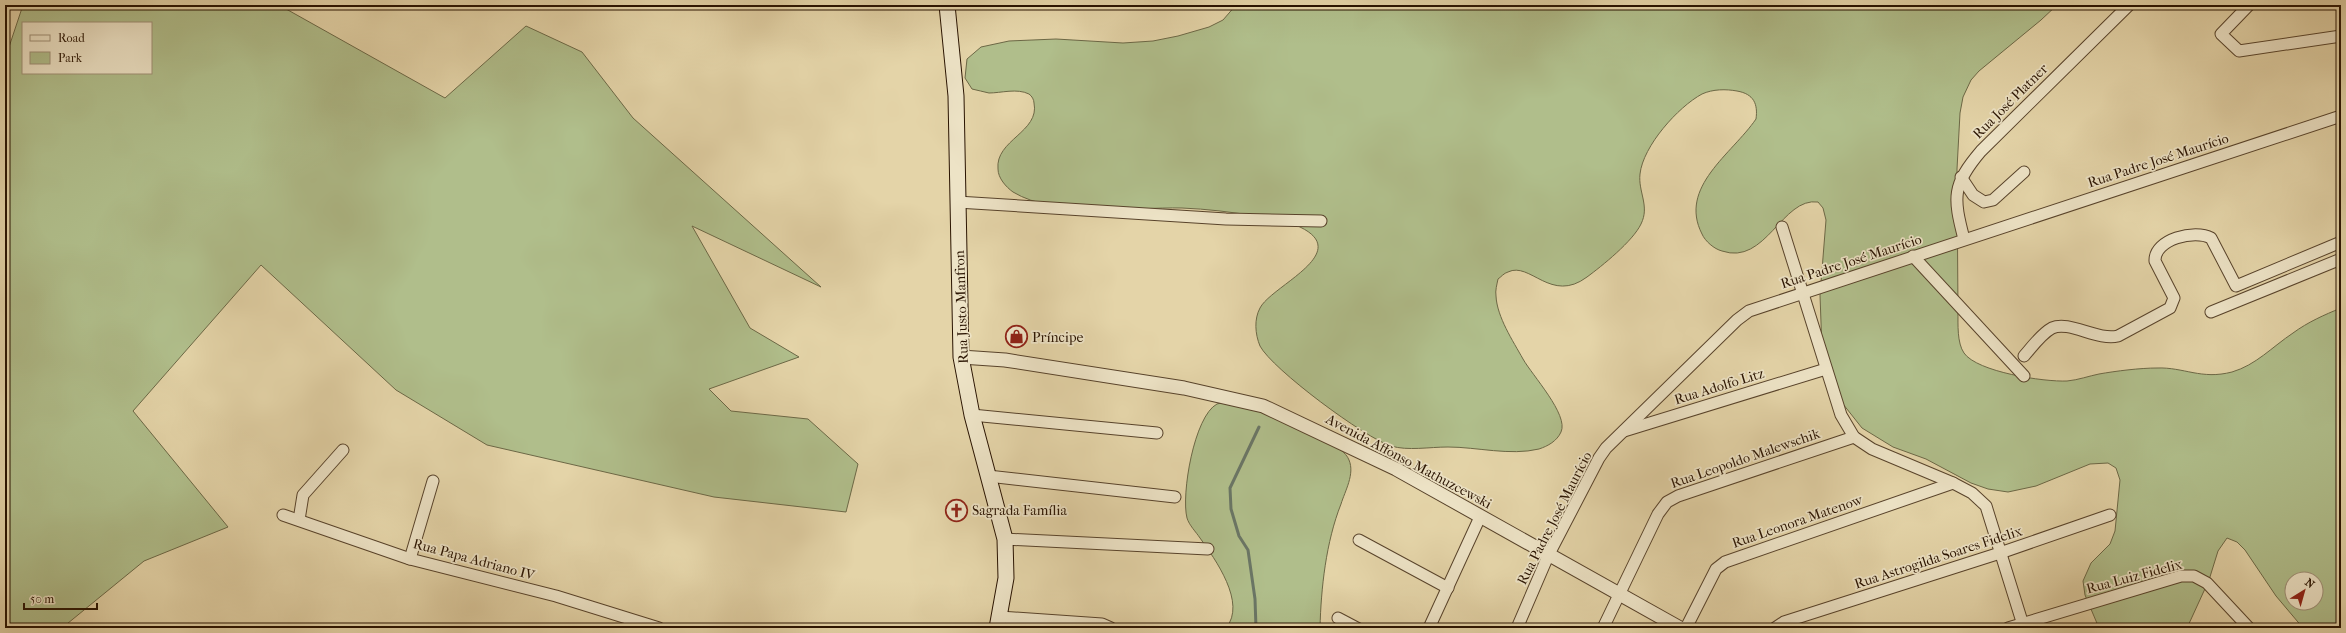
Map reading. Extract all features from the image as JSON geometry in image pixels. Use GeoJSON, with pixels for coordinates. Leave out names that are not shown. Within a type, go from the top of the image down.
{"type":"FeatureCollection","features":[{"type":"Feature","properties":{"kind":"main road","name":"Rua Justo Manfron"},"geometry":{"type":"LineString","coordinates":[[947,5],[955,78],[961,357],[972,415],[1005,539],[1006,578],[999,623]]}},
{"type":"Feature","properties":{"kind":"street","name":"Rua José Platner"},"geometry":{"type":"LineString","coordinates":[[1964,239],[1957,211],[1956,197],[1961,176],[1981,151],[2128,5]]}},
{"type":"Feature","properties":{"kind":"street"},"geometry":{"type":"LineString","coordinates":[[2249,5],[2221,34],[2239,51],[2341,36]]}},
{"type":"Feature","properties":{"kind":"street","name":"Rua Padre José Maurício"},"geometry":{"type":"LineString","coordinates":[[1517,628],[1548,556],[1599,458],[1622,432],[1737,320],[1749,311],[2341,116]]}},
{"type":"Feature","properties":{"kind":"street"},"geometry":{"type":"LineString","coordinates":[[1961,176],[1973,195],[1984,202],[1993,200],[2024,172]]}},
{"type":"Feature","properties":{"kind":"street"},"geometry":{"type":"LineString","coordinates":[[958,202],[1226,219],[1321,221]]}},
{"type":"Feature","properties":{"kind":"street"},"geometry":{"type":"LineString","coordinates":[[1782,227],[1804,292],[1841,415],[1854,437],[1872,449],[1972,493],[1986,506],[2024,625]]}},
{"type":"Feature","properties":{"kind":"street"},"geometry":{"type":"LineString","coordinates":[[2024,356],[2047,332],[2054,328],[2062,326],[2110,338],[2118,336],[2170,308],[2174,298],[2155,261],[2155,255],[2157,250],[2178,237],[2187,234],[2205,234],[2211,238],[2236,286],[2341,242]]}},
{"type":"Feature","properties":{"kind":"street"},"geometry":{"type":"LineString","coordinates":[[1913,256],[2024,376]]}},
{"type":"Feature","properties":{"kind":"street"},"geometry":{"type":"LineString","coordinates":[[2211,312],[2341,259]]}},
{"type":"Feature","properties":{"kind":"street","name":"Avenida Affonso Mathuzcewski"},"geometry":{"type":"LineString","coordinates":[[961,357],[1005,360],[1184,388],[1263,406],[1396,469],[1548,556],[1680,628]]}},
{"type":"Feature","properties":{"kind":"street","name":"Rua Adolfo Litz"},"geometry":{"type":"LineString","coordinates":[[1622,432],[1826,369]]}},
{"type":"Feature","properties":{"kind":"street"},"geometry":{"type":"LineString","coordinates":[[972,415],[1158,433]]}},
{"type":"Feature","properties":{"kind":"street","name":"Rua Leopoldo Malewschik"},"geometry":{"type":"LineString","coordinates":[[1603,628],[1658,514],[1667,502],[1678,496],[1854,437]]}},
{"type":"Feature","properties":{"kind":"street"},"geometry":{"type":"LineString","coordinates":[[299,520],[304,495],[343,450]]}},
{"type":"Feature","properties":{"kind":"street"},"geometry":{"type":"LineString","coordinates":[[988,476],[1175,497]]}},
{"type":"Feature","properties":{"kind":"street"},"geometry":{"type":"LineString","coordinates":[[410,558],[433,481]]}},
{"type":"Feature","properties":{"kind":"street","name":"Rua Leonora Matenow"},"geometry":{"type":"LineString","coordinates":[[1686,628],[1716,570],[1725,562],[1952,483]]}},
{"type":"Feature","properties":{"kind":"street","name":"Rua Papa Adriano IV"},"geometry":{"type":"LineString","coordinates":[[283,515],[410,558],[556,596],[659,628]]}},
{"type":"Feature","properties":{"kind":"street","name":"Rua Astrogilda Soares Fidelix"},"geometry":{"type":"LineString","coordinates":[[1775,628],[1784,622],[2000,553],[2110,515]]}},
{"type":"Feature","properties":{"kind":"street"},"geometry":{"type":"LineString","coordinates":[[1429,628],[1480,517]]}},
{"type":"Feature","properties":{"kind":"street"},"geometry":{"type":"LineString","coordinates":[[1005,539],[1208,549]]}},
{"type":"Feature","properties":{"kind":"street"},"geometry":{"type":"LineString","coordinates":[[1359,540],[1448,588]]}},
{"type":"Feature","properties":{"kind":"street","name":"Rua Luiz Fidelix"},"geometry":{"type":"LineString","coordinates":[[2008,628],[2024,625],[2181,576],[2194,576],[2207,583],[2249,628]]}},
{"type":"Feature","properties":{"kind":"street"},"geometry":{"type":"LineString","coordinates":[[1338,618],[1357,628]]}},
{"type":"Feature","properties":{"kind":"street"},"geometry":{"type":"LineString","coordinates":[[999,623],[1102,624],[1111,628]]}},
{"type":"Feature","properties":{"kind":"green space"},"geometry":{"type":"Polygon","coordinates":[[[23,5],[279,5],[445,98],[526,26],[582,52],[633,118],[821,287],[692,226],[750,328],[799,357],[709,389],[731,411],[808,419],[858,464],[846,512],[714,497],[487,445],[396,390],[261,265],[133,411],[228,527],[144,561],[62,628],[5,628],[5,59],[23,5]]]}},
{"type":"Feature","properties":{"kind":"green space"},"geometry":{"type":"Polygon","coordinates":[[[1236,5],[2057,5],[1979,71],[1971,80],[1963,97],[1960,113],[1957,169],[1958,328],[1962,349],[1971,360],[1982,366],[2028,378],[2043,380],[2067,381],[2106,373],[2150,368],[2176,369],[2211,375],[2221,374],[2232,372],[2249,365],[2304,325],[2341,308],[2341,628],[2303,628],[2289,611],[2324,611],[2324,571],[2284,571],[2284,605],[2245,550],[2237,542],[2227,538],[2218,551],[2209,580],[2187,628],[2099,628],[2085,595],[2083,581],[2091,563],[2110,544],[2115,531],[2120,480],[2116,468],[2108,463],[2090,464],[2036,486],[2008,492],[1988,489],[1971,483],[1926,459],[1893,447],[1862,428],[1839,399],[1822,350],[1820,295],[1826,220],[1823,208],[1818,202],[1805,203],[1783,219],[1762,241],[1750,249],[1737,253],[1722,251],[1713,247],[1703,237],[1696,217],[1697,201],[1702,186],[1722,158],[1756,119],[1754,100],[1743,92],[1720,90],[1702,94],[1683,108],[1663,128],[1648,152],[1640,174],[1644,205],[1641,224],[1631,238],[1609,260],[1587,277],[1574,284],[1563,286],[1552,284],[1525,272],[1516,270],[1504,274],[1498,279],[1496,294],[1497,304],[1502,320],[1523,359],[1548,395],[1560,416],[1562,425],[1561,432],[1555,441],[1539,449],[1517,452],[1459,447],[1404,448],[1391,446],[1378,440],[1341,417],[1300,386],[1268,357],[1258,341],[1256,322],[1260,308],[1267,299],[1304,269],[1314,258],[1318,248],[1314,237],[1300,227],[1284,221],[1201,209],[1095,209],[1051,205],[1031,200],[1013,192],[1003,182],[998,172],[999,159],[1003,151],[1030,121],[1034,113],[1034,102],[1033,98],[1029,94],[1024,92],[1009,91],[989,93],[972,89],[965,78],[967,59],[981,47],[1009,41],[1056,39],[1123,43],[1153,41],[1178,36],[1209,27],[1223,20],[1236,5]]]}},
{"type":"Feature","properties":{"kind":"green space"},"geometry":{"type":"Polygon","coordinates":[[[1229,401],[1244,403],[1331,443],[1344,452],[1348,457],[1351,465],[1350,477],[1336,519],[1325,565],[1320,628],[1226,628],[1232,618],[1233,606],[1231,594],[1213,557],[1189,523],[1187,518],[1186,492],[1191,457],[1202,424],[1209,411],[1217,404],[1229,401]]]}},
{"type":"Feature","properties":{"kind":"waterway"},"geometry":{"type":"LineString","coordinates":[[1256,628],[1255,599],[1248,550],[1239,536],[1231,509],[1230,488],[1259,427]]}},
{"type":"Feature","properties":{"kind":"place","name":"Príncipe"},"geometry":{"type":"Point","coordinates":[1016,337]}},
{"type":"Feature","properties":{"kind":"place","name":"Sagrada Família"},"geometry":{"type":"Point","coordinates":[957,510]}}]}
